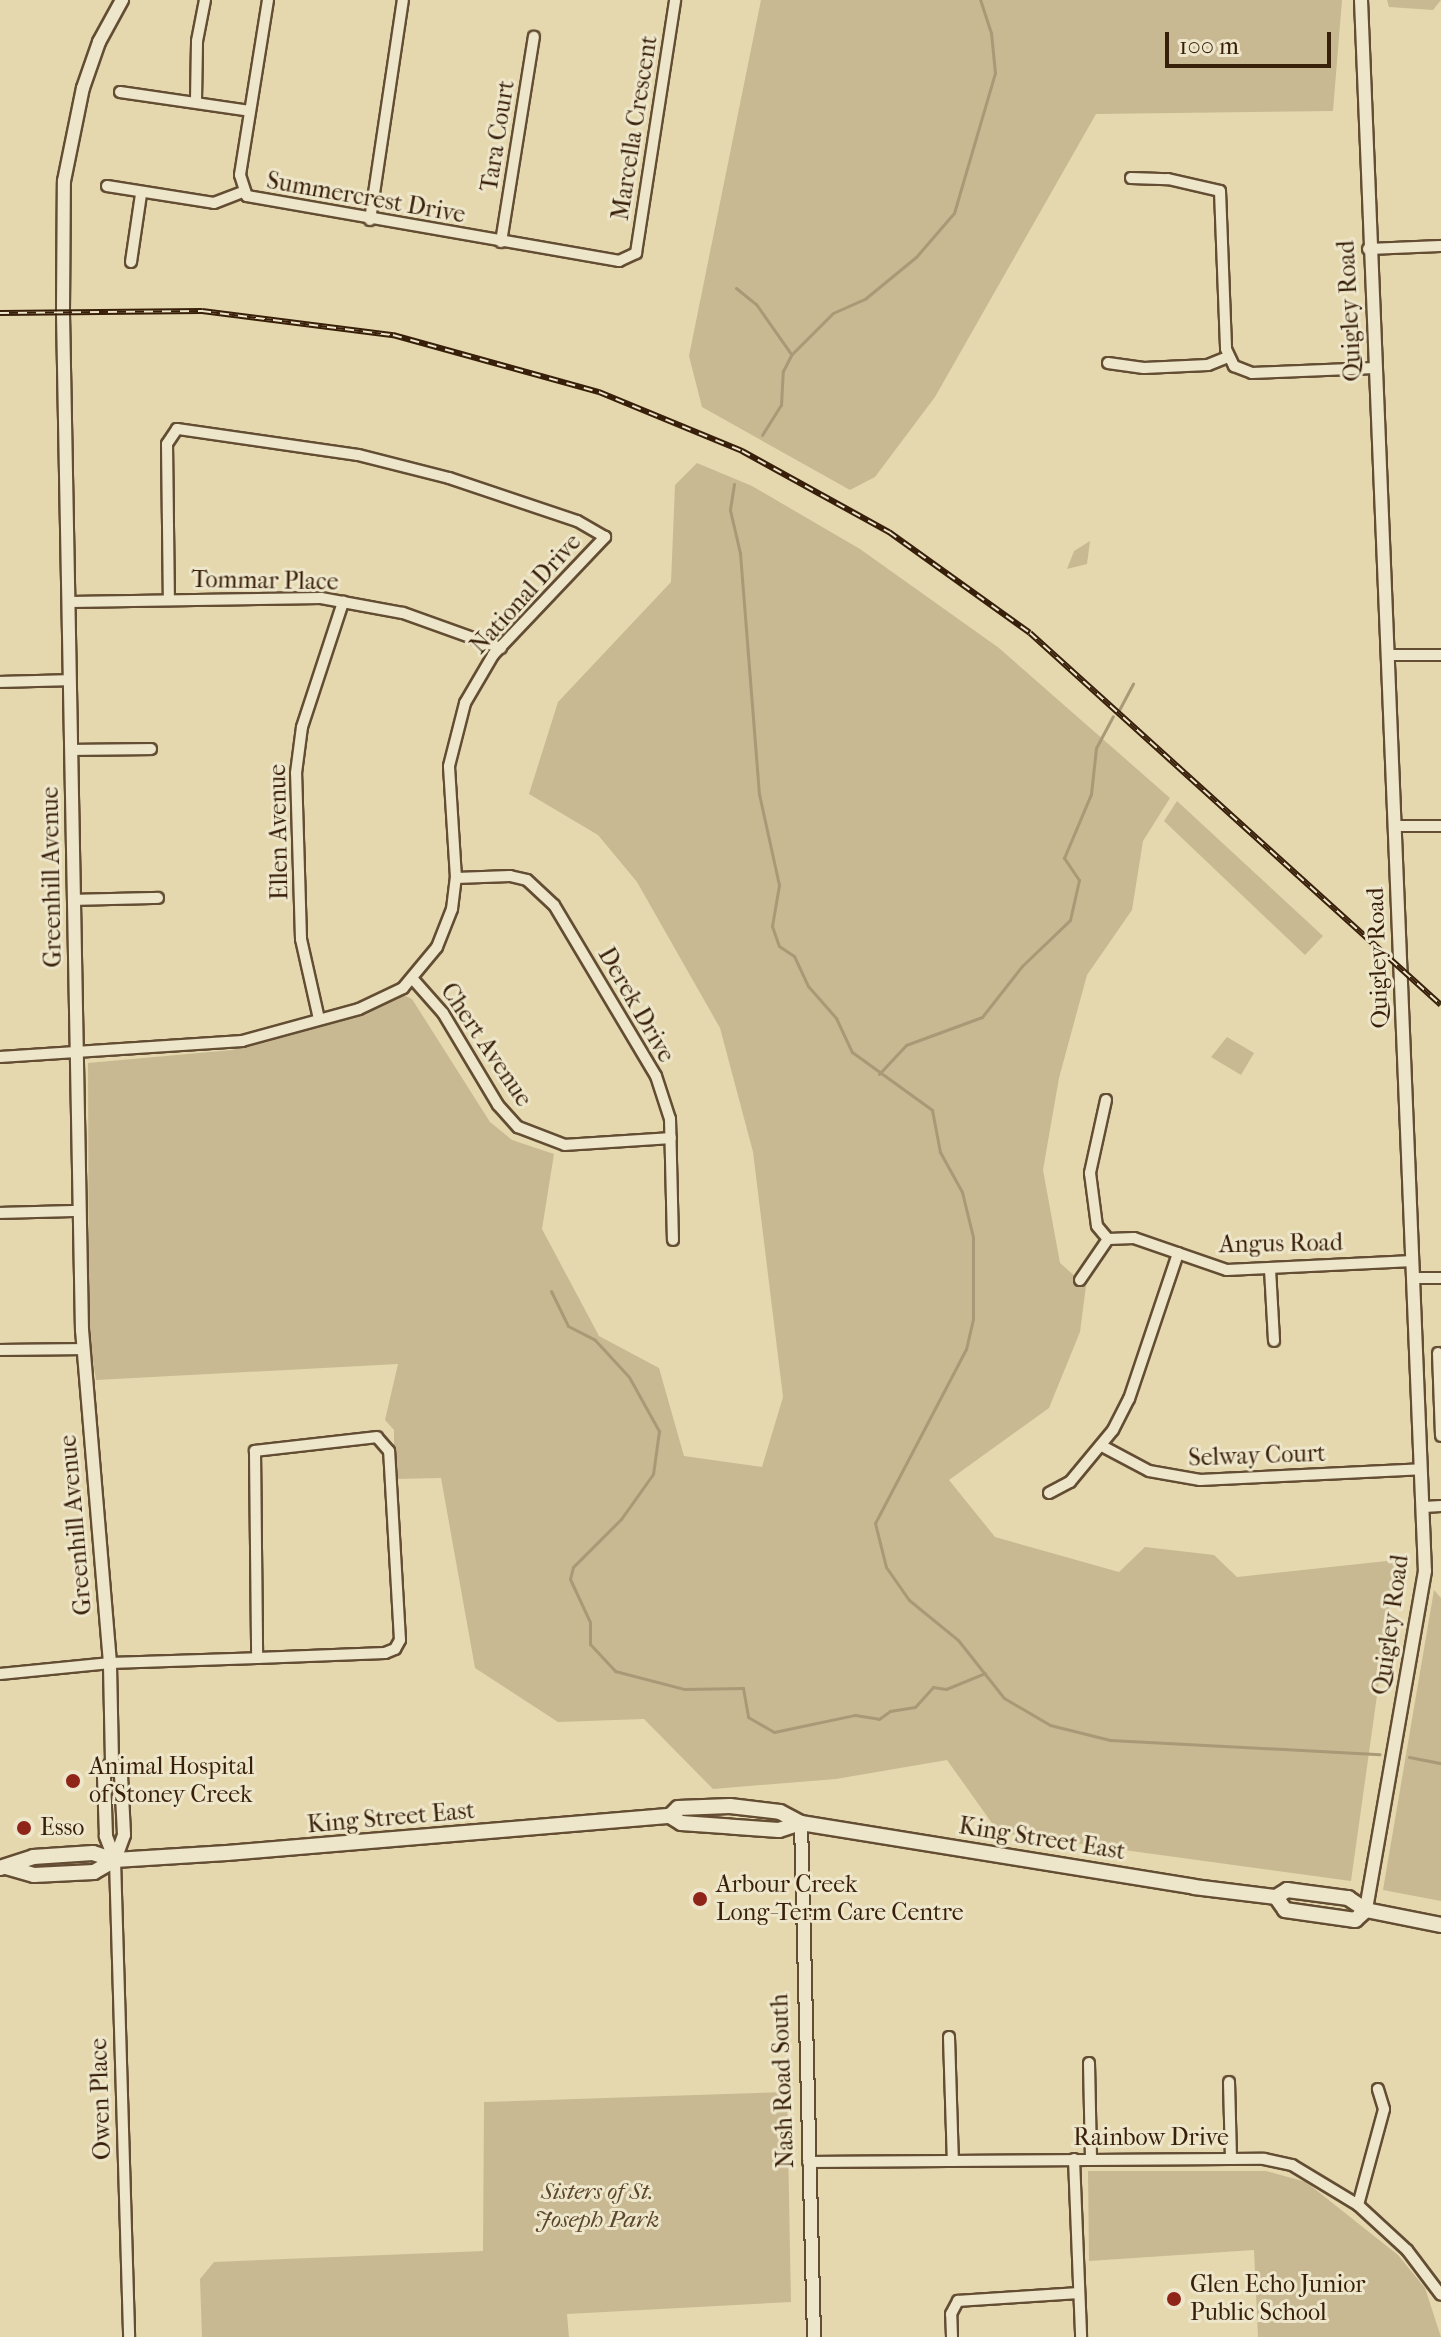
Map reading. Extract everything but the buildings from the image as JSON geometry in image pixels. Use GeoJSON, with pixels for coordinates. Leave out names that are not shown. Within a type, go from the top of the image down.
{"type":"FeatureCollection","features":[{"type":"Feature","properties":{"kind":"main road","name":"King Street East"},"geometry":{"type":"LineString","coordinates":[[3,1868],[34,1875],[94,1872],[115,1860],[670,1816],[675,1808],[730,1806],[780,1812],[801,1823],[1276,1897],[1287,1890],[1348,1898],[1366,1910],[1441,1925]]}},
{"type":"Feature","properties":{"kind":"main road","name":"King Street East"},"geometry":{"type":"LineString","coordinates":[[1276,1897],[1285,1910],[1355,1920],[1366,1910]]}},
{"type":"Feature","properties":{"kind":"street","name":"Greenhill Avenue"},"geometry":{"type":"LineString","coordinates":[[115,1860],[124,1835],[121,1775],[112,1761],[110,1663],[83,1349],[78,1211],[79,1050],[71,750],[64,181],[83,88],[99,42],[122,0]]}},
{"type":"Feature","properties":{"kind":"street"},"geometry":{"type":"LineString","coordinates":[[196,100],[197,41],[205,0]]}},
{"type":"Feature","properties":{"kind":"street","name":"Summercrest Drive"},"geometry":{"type":"LineString","coordinates":[[268,0],[239,179],[243,192],[253,199],[370,220],[629,259]]}},
{"type":"Feature","properties":{"kind":"street"},"geometry":{"type":"LineString","coordinates":[[370,220],[403,0]]}},
{"type":"Feature","properties":{"kind":"street","name":"Marcella Crescent"},"geometry":{"type":"LineString","coordinates":[[629,259],[636,253],[675,0]]}},
{"type":"Feature","properties":{"kind":"street","name":"Quigley Road"},"geometry":{"type":"LineString","coordinates":[[1361,0],[1368,249],[1419,1355],[1425,1571],[1366,1910]]}},
{"type":"Feature","properties":{"kind":"street","name":"Tara Court"},"geometry":{"type":"LineString","coordinates":[[501,242],[534,37]]}},
{"type":"Feature","properties":{"kind":"street"},"geometry":{"type":"LineString","coordinates":[[120,92],[196,100],[250,111]]}},
{"type":"Feature","properties":{"kind":"street"},"geometry":{"type":"LineString","coordinates":[[1131,178],[1168,179],[1220,191],[1228,357],[1248,373],[1375,368]]}},
{"type":"Feature","properties":{"kind":"street"},"geometry":{"type":"LineString","coordinates":[[107,186],[141,194],[214,203],[243,192]]}},
{"type":"Feature","properties":{"kind":"street"},"geometry":{"type":"LineString","coordinates":[[131,262],[141,194]]}},
{"type":"Feature","properties":{"kind":"street"},"geometry":{"type":"LineString","coordinates":[[1368,249],[1441,246]]}},
{"type":"Feature","properties":{"kind":"street"},"geometry":{"type":"LineString","coordinates":[[1108,363],[1144,368],[1208,365],[1228,357]]}},
{"type":"Feature","properties":{"kind":"street","name":"National Drive"},"geometry":{"type":"LineString","coordinates":[[0,1057],[242,1041],[382,1000],[412,978],[446,928],[456,878],[449,792],[455,735],[471,693],[501,648],[605,537],[577,521],[449,478],[358,455],[177,429],[167,444],[169,599]]}},
{"type":"Feature","properties":{"kind":"street","name":"Tommar Place"},"geometry":{"type":"LineString","coordinates":[[70,602],[169,599],[343,602],[403,613],[501,648]]}},
{"type":"Feature","properties":{"kind":"street","name":"Ellen Avenue"},"geometry":{"type":"LineString","coordinates":[[319,1019],[301,939],[296,773],[302,727],[343,602]]}},
{"type":"Feature","properties":{"kind":"street"},"geometry":{"type":"LineString","coordinates":[[1388,655],[1441,655]]}},
{"type":"Feature","properties":{"kind":"street"},"geometry":{"type":"LineString","coordinates":[[0,682],[70,680]]}},
{"type":"Feature","properties":{"kind":"street"},"geometry":{"type":"LineString","coordinates":[[71,750],[151,749]]}},
{"type":"Feature","properties":{"kind":"street"},"geometry":{"type":"LineString","coordinates":[[1395,826],[1441,826]]}},
{"type":"Feature","properties":{"kind":"street","name":"Derek Drive"},"geometry":{"type":"LineString","coordinates":[[456,878],[510,876],[547,895],[656,1076],[671,1138],[673,1240]]}},
{"type":"Feature","properties":{"kind":"street"},"geometry":{"type":"LineString","coordinates":[[75,900],[158,898]]}},
{"type":"Feature","properties":{"kind":"street","name":"Chert Avenue"},"geometry":{"type":"LineString","coordinates":[[412,978],[443,1013],[498,1105],[518,1127],[565,1145],[671,1138]]}},
{"type":"Feature","properties":{"kind":"street"},"geometry":{"type":"LineString","coordinates":[[1080,1280],[1108,1239],[1097,1226],[1090,1173],[1106,1100]]}},
{"type":"Feature","properties":{"kind":"street"},"geometry":{"type":"LineString","coordinates":[[0,1213],[78,1211]]}},
{"type":"Feature","properties":{"kind":"street","name":"Angus Road"},"geometry":{"type":"LineString","coordinates":[[1108,1239],[1134,1238],[1227,1270],[1413,1261]]}},
{"type":"Feature","properties":{"kind":"street"},"geometry":{"type":"LineString","coordinates":[[1049,1493],[1070,1482],[1102,1446],[1129,1399],[1178,1253]]}},
{"type":"Feature","properties":{"kind":"street"},"geometry":{"type":"LineString","coordinates":[[1270,1269],[1274,1341]]}},
{"type":"Feature","properties":{"kind":"street"},"geometry":{"type":"LineString","coordinates":[[1414,1278],[1441,1278]]}},
{"type":"Feature","properties":{"kind":"street"},"geometry":{"type":"LineString","coordinates":[[0,1350],[83,1349]]}},
{"type":"Feature","properties":{"kind":"street"},"geometry":{"type":"LineString","coordinates":[[1419,1355],[1439,1353],[1441,1436]]}},
{"type":"Feature","properties":{"kind":"street"},"geometry":{"type":"LineString","coordinates":[[0,1674],[110,1663],[257,1658],[395,1649],[400,1640],[389,1451],[377,1437],[255,1451],[257,1658]]}},
{"type":"Feature","properties":{"kind":"street","name":"Selway Court"},"geometry":{"type":"LineString","coordinates":[[1102,1446],[1149,1471],[1200,1480],[1421,1469]]}},
{"type":"Feature","properties":{"kind":"street"},"geometry":{"type":"LineString","coordinates":[[1424,1507],[1441,1506]]}},
{"type":"Feature","properties":{"kind":"street","name":"Nash Road South"},"geometry":{"type":"LineString","coordinates":[[801,1823],[814,2337]]}},
{"type":"Feature","properties":{"kind":"street","name":"Owen Place"},"geometry":{"type":"LineString","coordinates":[[115,1860],[129,2337]]}},
{"type":"Feature","properties":{"kind":"street"},"geometry":{"type":"LineString","coordinates":[[949,2037],[953,2161]]}},
{"type":"Feature","properties":{"kind":"street"},"geometry":{"type":"LineString","coordinates":[[1089,2063],[1091,2157]]}},
{"type":"Feature","properties":{"kind":"street"},"geometry":{"type":"LineString","coordinates":[[1229,2082],[1231,2157]]}},
{"type":"Feature","properties":{"kind":"street"},"geometry":{"type":"LineString","coordinates":[[1358,2205],[1384,2109],[1378,2089]]}},
{"type":"Feature","properties":{"kind":"street","name":"Rainbow Drive"},"geometry":{"type":"LineString","coordinates":[[808,2162],[1231,2157],[1292,2165],[1358,2205],[1407,2250],[1440,2291]]}},
{"type":"Feature","properties":{"kind":"street"},"geometry":{"type":"LineString","coordinates":[[1074,2159],[1081,2337]]}},
{"type":"Feature","properties":{"kind":"street"},"geometry":{"type":"LineString","coordinates":[[952,2337],[951,2314],[963,2299],[1078,2293]]}},
{"type":"Feature","properties":{"kind":"green space"},"geometry":{"type":"Polygon","coordinates":[[[761,0],[1342,0],[1333,111],[1096,114],[935,397],[875,477],[850,490],[702,407],[689,356],[761,0]]]}},
{"type":"Feature","properties":{"kind":"green space"},"geometry":{"type":"Polygon","coordinates":[[[1387,0],[1441,0],[1433,10],[1389,7],[1387,0]]]}},
{"type":"Feature","properties":{"kind":"green space"},"geometry":{"type":"Polygon","coordinates":[[[697,463],[752,486],[860,549],[999,648],[1170,798],[1143,841],[1132,910],[1087,975],[1059,1078],[1043,1170],[1060,1263],[1086,1286],[1080,1332],[1049,1408],[949,1480],[995,1537],[1119,1572],[1145,1547],[1214,1555],[1237,1577],[1396,1560],[1351,1881],[999,1833],[947,1760],[836,1779],[713,1789],[644,1719],[558,1722],[475,1668],[441,1478],[394,1479],[394,1430],[385,1420],[398,1364],[96,1380],[89,1335],[88,1063],[232,1050],[373,1006],[397,992],[412,999],[490,1122],[512,1140],[554,1154],[542,1229],[599,1336],[659,1368],[684,1456],[762,1467],[783,1397],[753,1152],[720,1028],[637,882],[598,835],[529,794],[558,702],[671,582],[675,485],[697,463]]]}},
{"type":"Feature","properties":{"kind":"green space"},"geometry":{"type":"Polygon","coordinates":[[[1090,541],[1087,564],[1067,569],[1074,551],[1090,541]]]}},
{"type":"Feature","properties":{"kind":"green space"},"geometry":{"type":"Polygon","coordinates":[[[1177,801],[1323,936],[1305,955],[1164,821],[1177,801]]]}},
{"type":"Feature","properties":{"kind":"green space"},"geometry":{"type":"Polygon","coordinates":[[[1227,1037],[1254,1053],[1241,1075],[1211,1057],[1227,1037]]]}},
{"type":"Feature","properties":{"kind":"green space"},"geometry":{"type":"Polygon","coordinates":[[[1434,1590],[1441,1598],[1441,1901],[1383,1890],[1434,1590]]]}},
{"type":"Feature","properties":{"kind":"green space","name":"Sisters of St. Joseph Park"},"geometry":{"type":"Polygon","coordinates":[[[787,2092],[791,2302],[567,2314],[569,2337],[202,2337],[200,2279],[214,2262],[483,2251],[484,2102],[787,2092]]]}},
{"type":"Feature","properties":{"kind":"green space"},"geometry":{"type":"Polygon","coordinates":[[[1088,2171],[1266,2171],[1306,2182],[1398,2255],[1425,2288],[1441,2337],[1258,2337],[1254,2250],[1089,2261],[1088,2171]]]}},
{"type":"Feature","properties":{"kind":"waterway"},"geometry":{"type":"LineString","coordinates":[[762,435],[781,405],[783,371],[791,355],[833,313],[866,298],[916,257],[954,213],[995,73],[991,33],[980,0]]}},
{"type":"Feature","properties":{"kind":"waterway"},"geometry":{"type":"LineString","coordinates":[[736,288],[756,304],[791,354]]}},
{"type":"Feature","properties":{"kind":"waterway"},"geometry":{"type":"LineString","coordinates":[[734,484],[730,510],[740,553],[759,794],[779,885],[772,926],[779,946],[794,956],[808,986],[836,1018],[852,1052],[932,1110],[940,1152],[962,1192],[973,1237],[973,1319],[966,1349],[875,1523],[886,1567],[909,1600],[958,1640],[1004,1698],[1050,1725],[1110,1740],[1380,1754]]}},
{"type":"Feature","properties":{"kind":"waterway"},"geometry":{"type":"LineString","coordinates":[[1119,710],[1133,684]]}},
{"type":"Feature","properties":{"kind":"waterway"},"geometry":{"type":"LineString","coordinates":[[879,1074],[906,1045],[982,1017],[1022,966],[1070,920],[1079,880],[1064,858],[1091,794],[1096,748],[1113,716]]}},
{"type":"Feature","properties":{"kind":"waterway"},"geometry":{"type":"LineString","coordinates":[[551,1291],[568,1326],[595,1340],[629,1377],[659,1431],[653,1474],[621,1519],[573,1567],[570,1579],[590,1622],[590,1644],[615,1671],[684,1689],[743,1688],[748,1717],[774,1732],[855,1715],[879,1719],[890,1711],[915,1707],[933,1687],[946,1689],[985,1673]]}},
{"type":"Feature","properties":{"kind":"waterway"},"geometry":{"type":"LineString","coordinates":[[1409,1757],[1441,1763]]}},
{"type":"Feature","properties":{"kind":"railway"},"geometry":{"type":"LineString","coordinates":[[0,313],[202,311],[393,335],[599,392],[742,451],[889,532],[1030,633],[1441,1005]]}},
{"type":"Feature","properties":{"kind":"place","name":"Animal Hospital of Stoney Creek"},"geometry":{"type":"Point","coordinates":[73,1781]}},
{"type":"Feature","properties":{"kind":"place","name":"Esso"},"geometry":{"type":"Point","coordinates":[24,1828]}},
{"type":"Feature","properties":{"kind":"place","name":"Arbour Creek Long-Term Care Centre"},"geometry":{"type":"Point","coordinates":[700,1899]}},
{"type":"Feature","properties":{"kind":"place","name":"Glen Echo Junior Public School"},"geometry":{"type":"Point","coordinates":[1174,2299]}}]}
